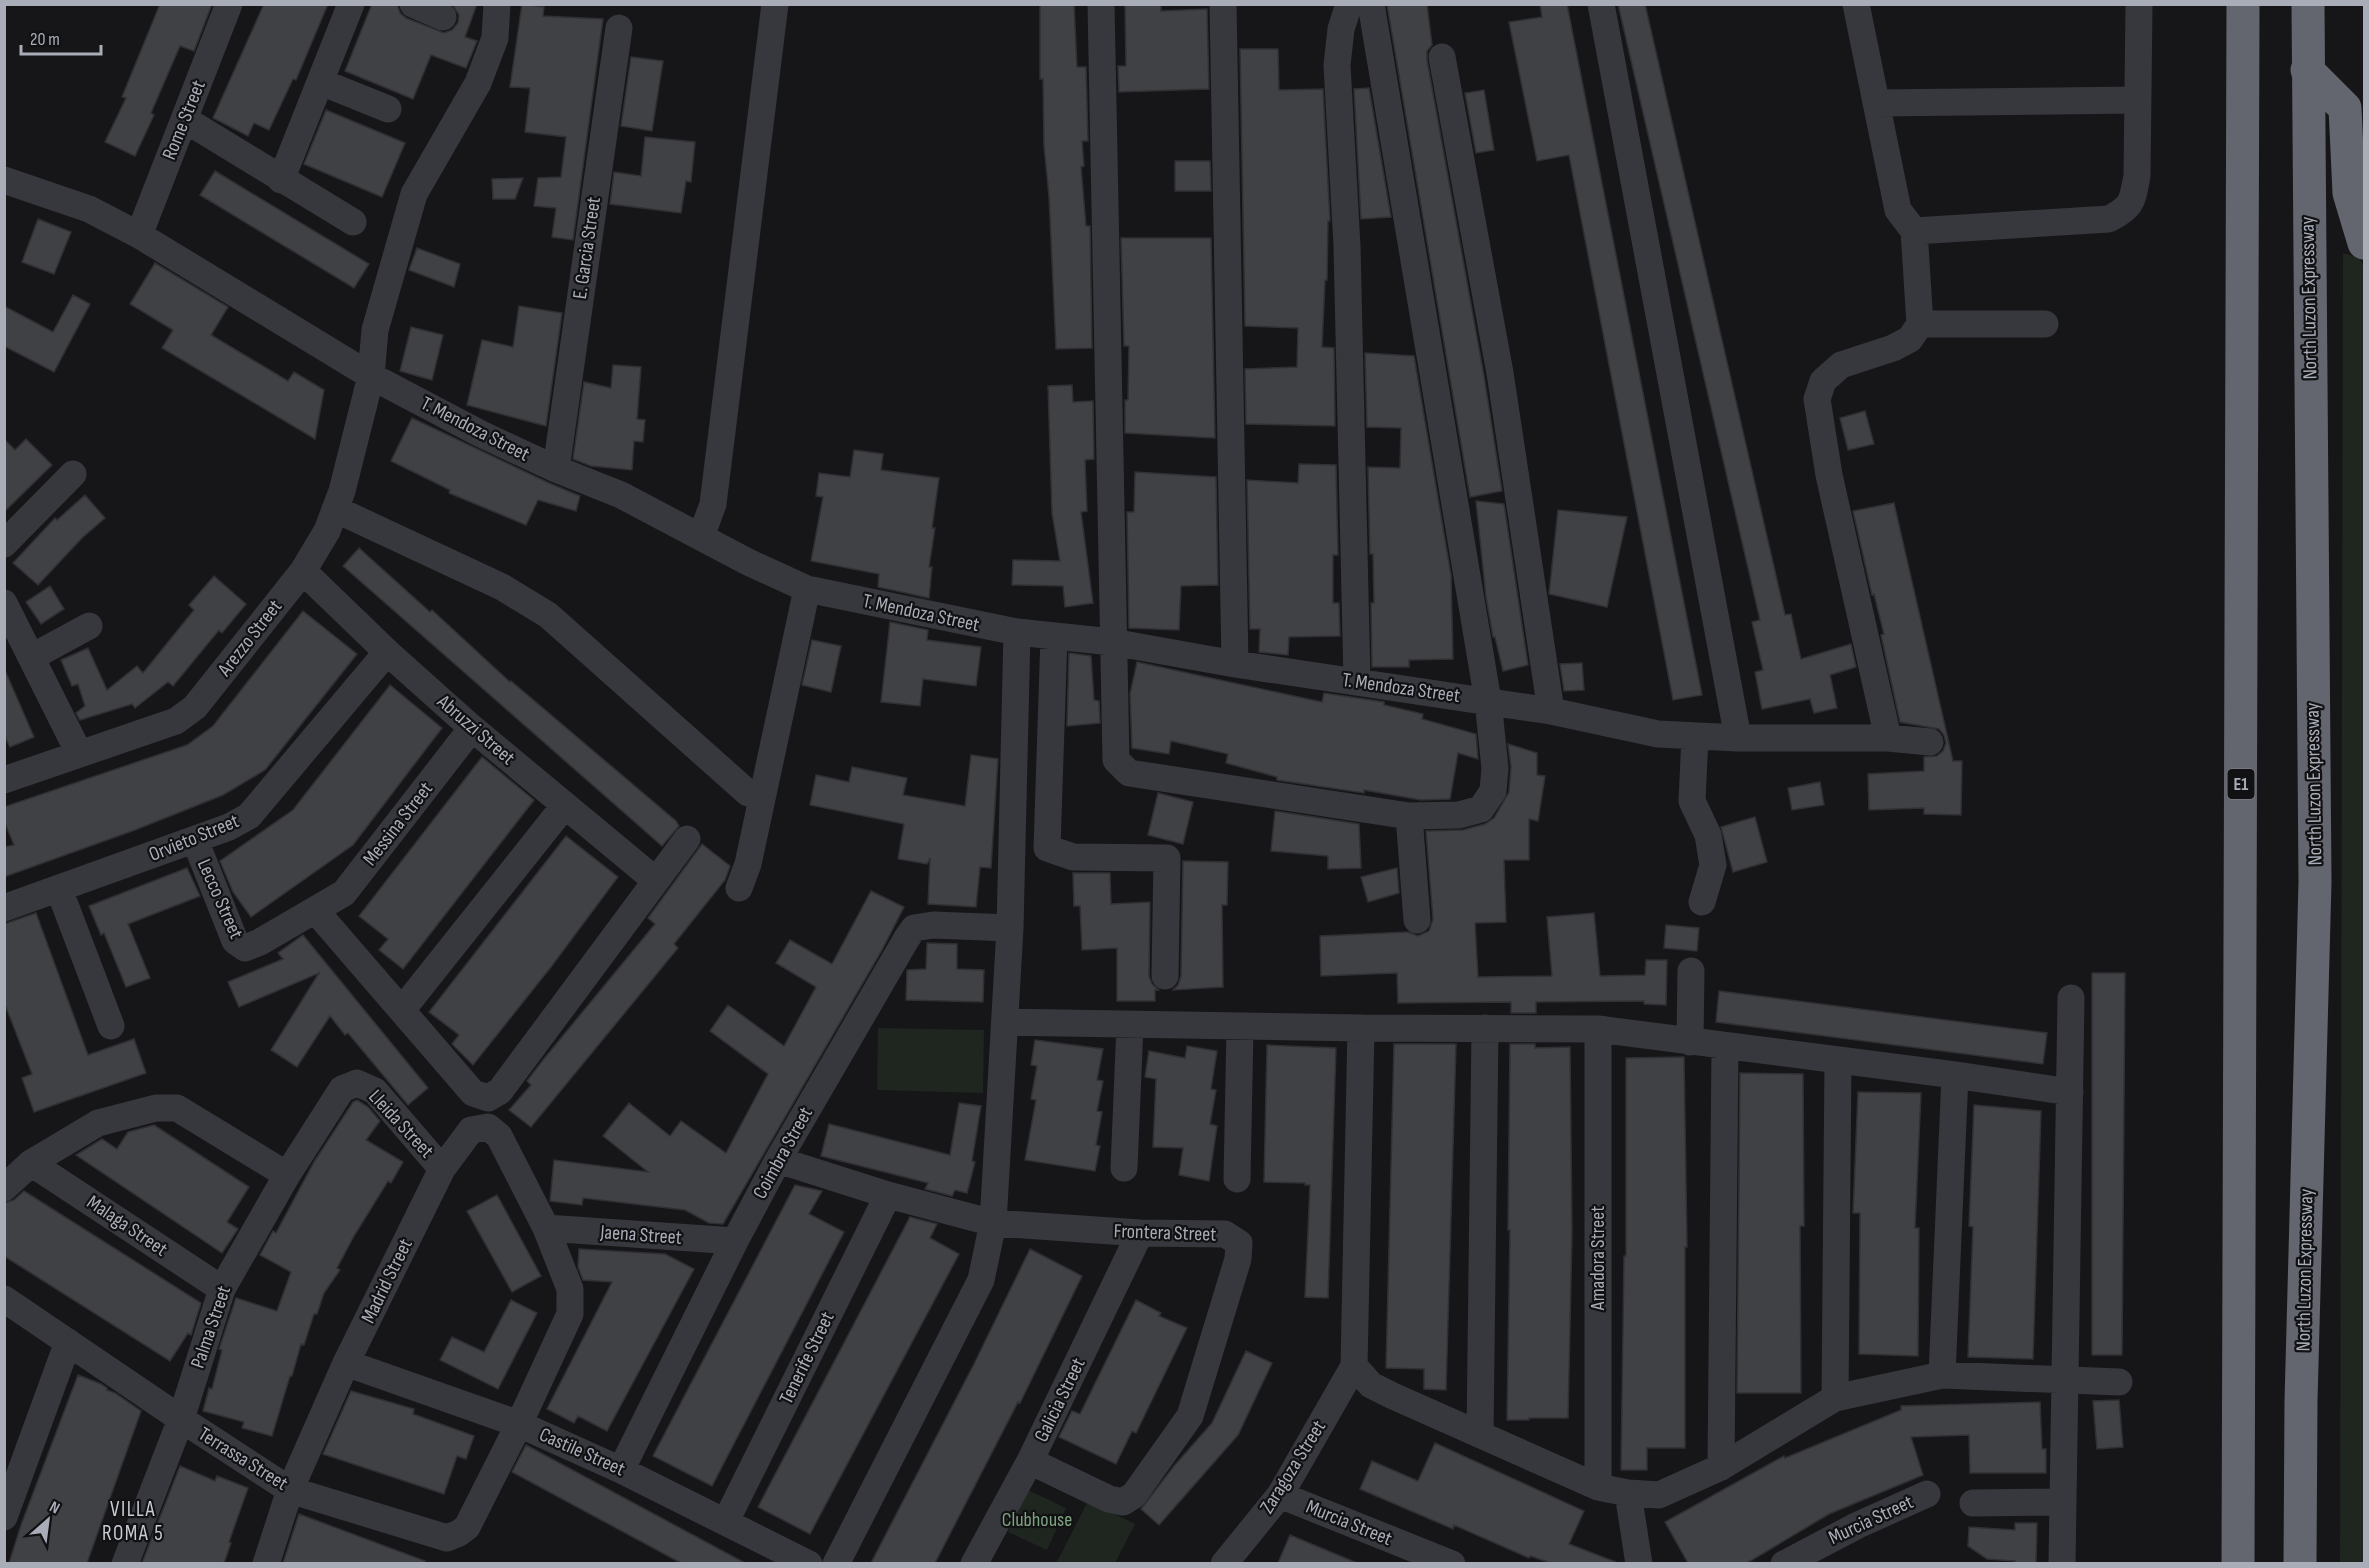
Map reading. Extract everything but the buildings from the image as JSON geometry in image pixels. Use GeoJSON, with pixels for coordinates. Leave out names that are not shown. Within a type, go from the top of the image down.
{"type":"FeatureCollection","features":[{"type":"Feature","properties":{"kind":"highway","name":"E1"},"geometry":{"type":"LineString","coordinates":[[2238,1563],[2243,4]]}},
{"type":"Feature","properties":{"kind":"highway","name":"North Luzon Expressway"},"geometry":{"type":"LineString","coordinates":[[2300,1563],[2301,1401],[2315,882],[2308,4]]}},
{"type":"Feature","properties":{"kind":"highway"},"geometry":{"type":"LineString","coordinates":[[2307,70],[2345,108],[2349,193],[2364,243]]}},
{"type":"Feature","properties":{"kind":"street","name":"Rome Street"},"geometry":{"type":"LineString","coordinates":[[139,236],[230,4]]}},
{"type":"Feature","properties":{"kind":"street"},"geometry":{"type":"LineString","coordinates":[[281,180],[351,4]]}},
{"type":"Feature","properties":{"kind":"street"},"geometry":{"type":"LineString","coordinates":[[413,4],[443,17]]}},
{"type":"Feature","properties":{"kind":"street","name":"Arezzo Street"},"geometry":{"type":"LineString","coordinates":[[4,780],[176,721],[195,707],[303,571],[327,531],[342,491],[371,376],[375,330],[414,194],[478,83],[495,38],[498,4]]}},
{"type":"Feature","properties":{"kind":"street"},"geometry":{"type":"LineString","coordinates":[[701,537],[713,504],[775,4]]}},
{"type":"Feature","properties":{"kind":"street"},"geometry":{"type":"LineString","coordinates":[[1101,4],[1116,760],[1129,773],[1409,816],[1459,815],[1481,809],[1493,791],[1496,768],[1488,701],[1371,4]]}},
{"type":"Feature","properties":{"kind":"street"},"geometry":{"type":"LineString","coordinates":[[1223,4],[1235,664]]}},
{"type":"Feature","properties":{"kind":"street"},"geometry":{"type":"LineString","coordinates":[[1349,4],[1341,29],[1337,65],[1347,246],[1357,681]]}},
{"type":"Feature","properties":{"kind":"street"},"geometry":{"type":"LineString","coordinates":[[1601,4],[1738,738]]}},
{"type":"Feature","properties":{"kind":"street"},"geometry":{"type":"LineString","coordinates":[[1856,4],[1898,210],[1914,231],[1920,324],[1910,339],[1893,348],[1841,365],[1823,381],[1817,399],[1829,475],[1888,738]]}},
{"type":"Feature","properties":{"kind":"street"},"geometry":{"type":"LineString","coordinates":[[1914,231],[2109,219],[2126,210],[2133,195],[2137,176],[2139,4]]}},
{"type":"Feature","properties":{"kind":"street","name":"E. Garcia Street"},"geometry":{"type":"LineString","coordinates":[[556,469],[619,28]]}},
{"type":"Feature","properties":{"kind":"street"},"geometry":{"type":"LineString","coordinates":[[1442,57],[1500,373],[1551,711]]}},
{"type":"Feature","properties":{"kind":"street"},"geometry":{"type":"LineString","coordinates":[[321,82],[388,109]]}},
{"type":"Feature","properties":{"kind":"street"},"geometry":{"type":"LineString","coordinates":[[1876,103],[2138,100]]}},
{"type":"Feature","properties":{"kind":"street"},"geometry":{"type":"LineString","coordinates":[[184,119],[353,222]]}},
{"type":"Feature","properties":{"kind":"street","name":"T. Mendoza Street"},"geometry":{"type":"LineString","coordinates":[[4,180],[89,209],[139,236],[371,376],[481,434],[556,469],[621,495],[807,589],[1017,632],[1112,642],[1235,664],[1551,711],[1658,734],[1738,738],[1888,738],[1930,742]]}},
{"type":"Feature","properties":{"kind":"street"},"geometry":{"type":"LineString","coordinates":[[1920,324],[2045,324]]}},
{"type":"Feature","properties":{"kind":"street"},"geometry":{"type":"LineString","coordinates":[[4,544],[73,474]]}},
{"type":"Feature","properties":{"kind":"street"},"geometry":{"type":"LineString","coordinates":[[335,509],[502,587],[548,615],[748,793]]}},
{"type":"Feature","properties":{"kind":"street","name":"Abruzzi Street"},"geometry":{"type":"LineString","coordinates":[[303,571],[387,652],[472,728],[656,880]]}},
{"type":"Feature","properties":{"kind":"street"},"geometry":{"type":"LineString","coordinates":[[739,888],[748,864],[807,589]]}},
{"type":"Feature","properties":{"kind":"street"},"geometry":{"type":"LineString","coordinates":[[4,603],[79,753]]}},
{"type":"Feature","properties":{"kind":"street"},"geometry":{"type":"LineString","coordinates":[[32,657],[89,626]]}},
{"type":"Feature","properties":{"kind":"street"},"geometry":{"type":"LineString","coordinates":[[836,1563],[981,1280],[993,1223],[1010,928],[1017,632]]}},
{"type":"Feature","properties":{"kind":"street"},"geometry":{"type":"LineString","coordinates":[[1054,636],[1047,848],[1073,857],[1167,858],[1165,976]]}},
{"type":"Feature","properties":{"kind":"street","name":"Orvieto Street"},"geometry":{"type":"LineString","coordinates":[[4,909],[195,840],[229,827],[249,816],[387,652]]}},
{"type":"Feature","properties":{"kind":"street","name":"Messina Street"},"geometry":{"type":"LineString","coordinates":[[315,910],[344,893],[472,728]]}},
{"type":"Feature","properties":{"kind":"street"},"geometry":{"type":"LineString","coordinates":[[1695,736],[1692,801],[1707,835],[1713,865],[1702,902]]}},
{"type":"Feature","properties":{"kind":"street"},"geometry":{"type":"LineString","coordinates":[[402,1010],[565,805]]}},
{"type":"Feature","properties":{"kind":"street"},"geometry":{"type":"LineString","coordinates":[[1409,816],[1417,920]]}},
{"type":"Feature","properties":{"kind":"street"},"geometry":{"type":"LineString","coordinates":[[315,910],[473,1093],[488,1098],[500,1091],[687,839]]}},
{"type":"Feature","properties":{"kind":"street","name":"Lecco Street"},"geometry":{"type":"LineString","coordinates":[[195,840],[235,942],[245,948],[260,942],[315,910]]}},
{"type":"Feature","properties":{"kind":"street"},"geometry":{"type":"LineString","coordinates":[[59,889],[111,1026]]}},
{"type":"Feature","properties":{"kind":"street","name":"Coimbra Street"},"geometry":{"type":"LineString","coordinates":[[621,1470],[778,1160],[914,928],[933,925],[1010,928]]}},
{"type":"Feature","properties":{"kind":"street"},"geometry":{"type":"LineString","coordinates":[[1690,1042],[1691,971]]}},
{"type":"Feature","properties":{"kind":"street"},"geometry":{"type":"LineString","coordinates":[[2062,1563],[2071,998]]}},
{"type":"Feature","properties":{"kind":"street"},"geometry":{"type":"LineString","coordinates":[[1005,1022],[1240,1027],[1598,1029],[2070,1092]]}},
{"type":"Feature","properties":{"kind":"street"},"geometry":{"type":"LineString","coordinates":[[1124,1168],[1130,1025]]}},
{"type":"Feature","properties":{"kind":"street"},"geometry":{"type":"LineString","coordinates":[[1237,1179],[1240,1027]]}},
{"type":"Feature","properties":{"kind":"street"},"geometry":{"type":"LineString","coordinates":[[1362,1028],[1354,1366],[1371,1384],[1393,1396],[1598,1487],[1628,1493],[1659,1495],[1721,1467],[1835,1398],[1942,1375],[2119,1382]]}},
{"type":"Feature","properties":{"kind":"street"},"geometry":{"type":"LineString","coordinates":[[1480,1434],[1485,1028]]}},
{"type":"Feature","properties":{"kind":"street","name":"Amadora Street"},"geometry":{"type":"LineString","coordinates":[[1598,1029],[1598,1487]]}},
{"type":"Feature","properties":{"kind":"street"},"geometry":{"type":"LineString","coordinates":[[1721,1467],[1725,1046]]}},
{"type":"Feature","properties":{"kind":"street"},"geometry":{"type":"LineString","coordinates":[[1835,1398],[1838,1060]]}},
{"type":"Feature","properties":{"kind":"street"},"geometry":{"type":"LineString","coordinates":[[1942,1375],[1955,1075]]}},
{"type":"Feature","properties":{"kind":"street","name":"Lleida Street"},"geometry":{"type":"LineString","coordinates":[[357,1083],[375,1091],[442,1169]]}},
{"type":"Feature","properties":{"kind":"street","name":"Palma Street"},"geometry":{"type":"LineString","coordinates":[[125,1563],[181,1419],[222,1289],[287,1175],[342,1089],[357,1083]]}},
{"type":"Feature","properties":{"kind":"street"},"geometry":{"type":"LineString","coordinates":[[4,1188],[32,1163],[98,1123],[156,1108],[177,1108],[287,1175]]}},
{"type":"Feature","properties":{"kind":"street","name":"Madrid Street"},"geometry":{"type":"LineString","coordinates":[[266,1563],[290,1490],[346,1363],[442,1169],[471,1130],[488,1127],[499,1136],[546,1228]]}},
{"type":"Feature","properties":{"kind":"street","name":"Frontera Street"},"geometry":{"type":"LineString","coordinates":[[778,1160],[888,1195],[993,1223],[1140,1233],[1226,1234],[1239,1243],[1238,1259],[1190,1416],[1134,1495],[1123,1502],[1109,1499],[1030,1461]]}},
{"type":"Feature","properties":{"kind":"street","name":"Malaga Street"},"geometry":{"type":"LineString","coordinates":[[32,1163],[222,1289]]}},
{"type":"Feature","properties":{"kind":"street","name":"Tenerife Street"},"geometry":{"type":"LineString","coordinates":[[726,1521],[888,1195]]}},
{"type":"Feature","properties":{"kind":"street","name":"Jaena Street"},"geometry":{"type":"LineString","coordinates":[[546,1228],[735,1241]]}},
{"type":"Feature","properties":{"kind":"street","name":"Terrassa Street"},"geometry":{"type":"LineString","coordinates":[[4,1299],[290,1490],[447,1538],[467,1527],[519,1424],[570,1314],[570,1288],[546,1228]]}},
{"type":"Feature","properties":{"kind":"street","name":"Galicia Street"},"geometry":{"type":"LineString","coordinates":[[974,1563],[1030,1461],[1140,1233]]}},
{"type":"Feature","properties":{"kind":"street"},"geometry":{"type":"LineString","coordinates":[[4,1517],[68,1342]]}},
{"type":"Feature","properties":{"kind":"street","name":"Castile Street"},"geometry":{"type":"LineString","coordinates":[[346,1363],[519,1424],[621,1470],[808,1563]]}},
{"type":"Feature","properties":{"kind":"street","name":"Zaragoza Street"},"geometry":{"type":"LineString","coordinates":[[1224,1563],[1280,1495],[1354,1366]]}},
{"type":"Feature","properties":{"kind":"street"},"geometry":{"type":"LineString","coordinates":[[1628,1493],[1639,1563]]}},
{"type":"Feature","properties":{"kind":"street","name":"Murcia Street"},"geometry":{"type":"LineString","coordinates":[[1793,1561],[1927,1494]]}},
{"type":"Feature","properties":{"kind":"street","name":"Murcia Street"},"geometry":{"type":"LineString","coordinates":[[1280,1495],[1452,1563]]}},
{"type":"Feature","properties":{"kind":"street"},"geometry":{"type":"LineString","coordinates":[[1973,1503],[2062,1502]]}},
{"type":"Feature","properties":{"kind":"green space"},"geometry":{"type":"Polygon","coordinates":[[[2343,253],[2360,258],[2364,269],[2364,1563],[2340,1564],[2343,253]]]}},
{"type":"Feature","properties":{"kind":"green space"},"geometry":{"type":"Polygon","coordinates":[[[878,1028],[984,1030],[983,1093],[877,1090],[878,1028]]]}},
{"type":"Feature","properties":{"kind":"green space","name":"Clubhouse"},"geometry":{"type":"Polygon","coordinates":[[[1028,1490],[1066,1508],[1047,1550],[1008,1532],[1028,1490]]]}},
{"type":"Feature","properties":{"kind":"green space"},"geometry":{"type":"Polygon","coordinates":[[[1088,1501],[1135,1524],[1115,1563],[1056,1564],[1088,1501]]]}},
{"type":"Feature","properties":{"kind":"district","name":"VILLA ROMA 5"},"geometry":{"type":"Point","coordinates":[133,1521]}}]}
